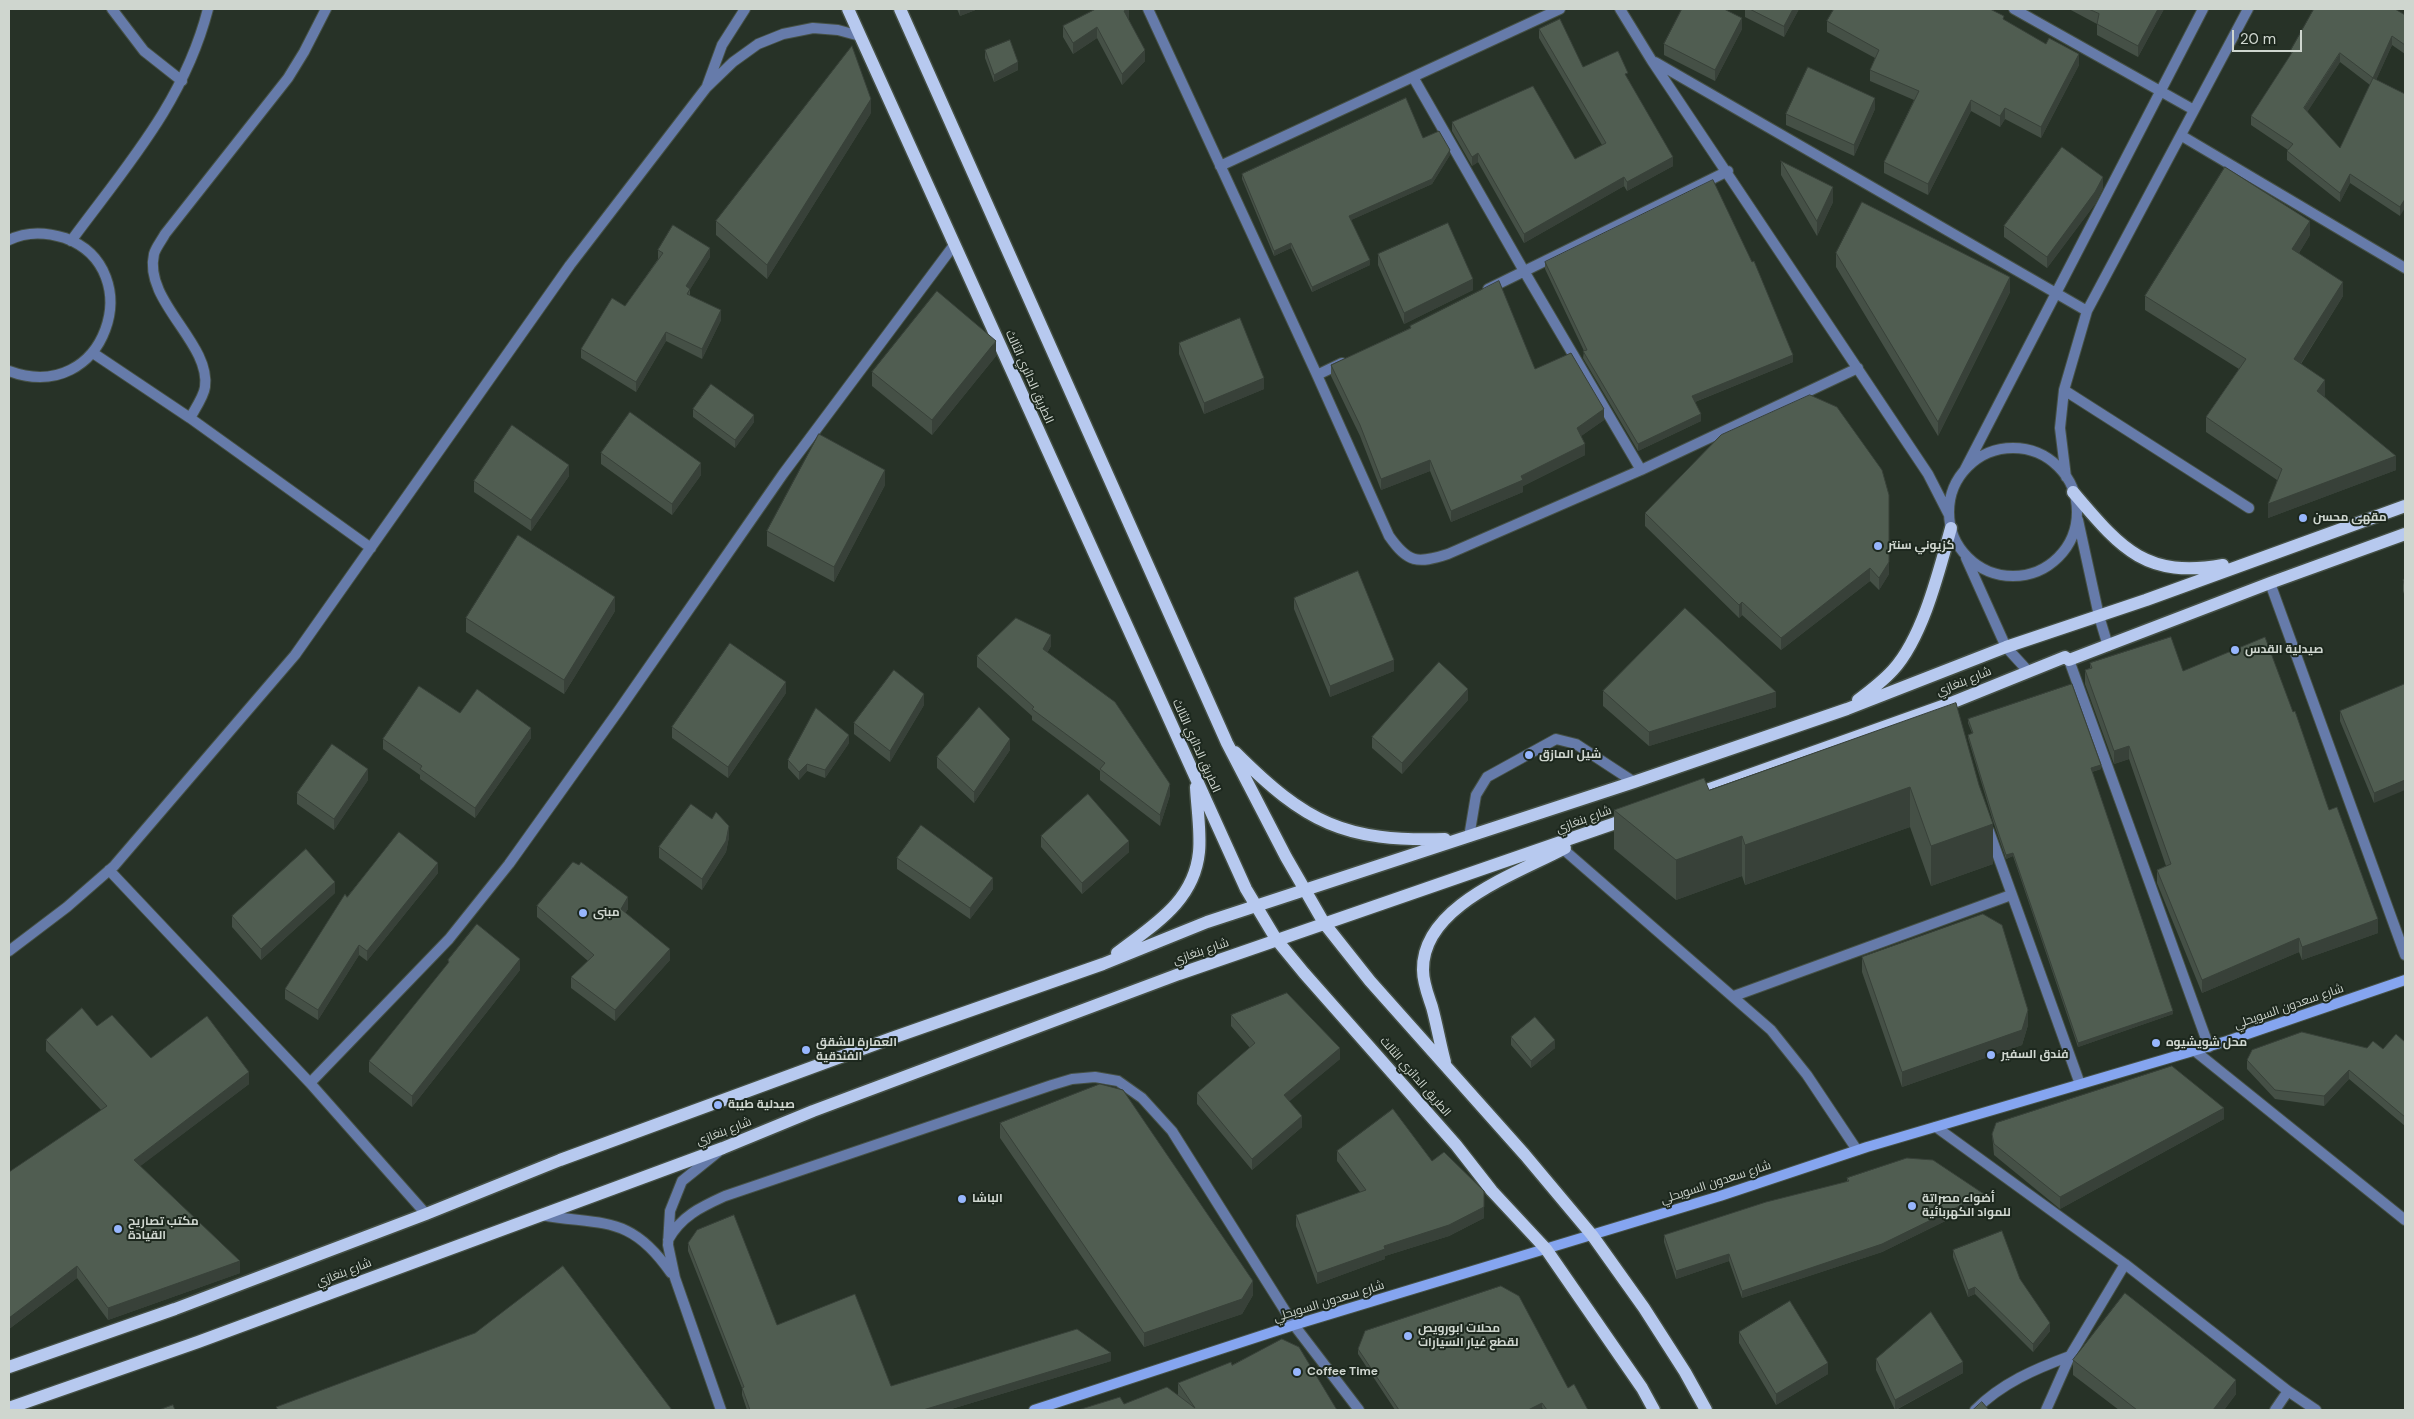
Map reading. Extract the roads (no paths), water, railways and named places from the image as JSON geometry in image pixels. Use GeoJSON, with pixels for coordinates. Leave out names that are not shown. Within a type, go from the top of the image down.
{"type":"FeatureCollection","features":[{"type":"Feature","properties":{"kind":"main road","name":"الطريق الدائري الثالث"},"geometry":{"type":"LineString","coordinates":[[848,9],[1233,865],[1256,906],[1276,940],[1456,1145],[1492,1191],[1546,1249],[1642,1388],[1654,1410]]}},
{"type":"Feature","properties":{"kind":"main road"},"geometry":{"type":"LineString","coordinates":[[900,9],[1227,743],[1286,858],[1324,923],[1370,981],[1592,1235],[1644,1308],[1685,1372],[1706,1410]]}},
{"type":"Feature","properties":{"kind":"main road"},"geometry":{"type":"LineString","coordinates":[[2074,492],[2111,537],[2149,562],[2176,569],[2200,569],[2255,559]]}},
{"type":"Feature","properties":{"kind":"main road","name":"شارع بنغازي"},"geometry":{"type":"LineString","coordinates":[[9,1367],[175,1309],[426,1214],[560,1160],[892,1038],[1102,964],[1207,922],[1466,838],[1847,709],[2006,647],[2099,616],[2405,506]]}},
{"type":"Feature","properties":{"kind":"main road"},"geometry":{"type":"LineString","coordinates":[[1847,709],[1894,669],[1912,641],[1934,589],[1951,528]]}},
{"type":"Feature","properties":{"kind":"main road","name":"شارع بنغازي"},"geometry":{"type":"LineString","coordinates":[[1684,798],[1953,708],[2028,671],[2065,657],[2069,660],[2108,646],[2270,583],[2405,534]]}},
{"type":"Feature","properties":{"kind":"main road"},"geometry":{"type":"LineString","coordinates":[[1227,743],[1284,797],[1313,816],[1341,830],[1375,838],[1405,841],[1466,838]]}},
{"type":"Feature","properties":{"kind":"main road"},"geometry":{"type":"LineString","coordinates":[[1102,964],[1153,925],[1183,898],[1194,876],[1199,852],[1196,780]]}},
{"type":"Feature","properties":{"kind":"main road","name":"شارع بنغازي"},"geometry":{"type":"LineString","coordinates":[[9,1408],[198,1342],[723,1148],[866,1091],[1276,940],[1639,814]]}},
{"type":"Feature","properties":{"kind":"main road"},"geometry":{"type":"LineString","coordinates":[[1445,1065],[1425,988],[1423,969],[1432,938],[1454,909],[1481,890],[1563,849],[1594,831]]}},
{"type":"Feature","properties":{"kind":"main road","name":"شارع سعدون السويحلي"},"geometry":{"type":"LineString","coordinates":[[1034,1410],[1294,1325],[1592,1235],[1857,1150],[2209,1047],[2405,980]]}},
{"type":"Feature","properties":{"kind":"street"},"geometry":{"type":"LineString","coordinates":[[112,9],[132,38],[144,51],[182,81]]}},
{"type":"Feature","properties":{"kind":"street"},"geometry":{"type":"LineString","coordinates":[[71,241],[152,133],[182,81],[199,43],[208,9]]}},
{"type":"Feature","properties":{"kind":"street"},"geometry":{"type":"LineString","coordinates":[[190,418],[205,388],[203,366],[160,293],[154,274],[154,251],[165,234],[288,78],[326,9]]}},
{"type":"Feature","properties":{"kind":"street"},"geometry":{"type":"LineString","coordinates":[[706,88],[722,45],[745,9]]}},
{"type":"Feature","properties":{"kind":"street"},"geometry":{"type":"LineString","coordinates":[[1148,9],[1318,375],[1389,536],[1400,551],[1414,561],[1430,560],[1448,554],[1641,470],[1858,368]]}},
{"type":"Feature","properties":{"kind":"street"},"geometry":{"type":"LineString","coordinates":[[1220,166],[1560,9]]}},
{"type":"Feature","properties":{"kind":"street"},"geometry":{"type":"LineString","coordinates":[[1620,9],[1652,61],[1728,171],[1928,474],[1949,515],[1951,528],[2006,647],[2028,671]]}},
{"type":"Feature","properties":{"kind":"street"},"geometry":{"type":"LineString","coordinates":[[2014,9],[2194,110]]}},
{"type":"Feature","properties":{"kind":"street"},"geometry":{"type":"LineString","coordinates":[[1949,515],[1954,487],[2056,294],[2159,90],[2203,9]]}},
{"type":"Feature","properties":{"kind":"street"},"geometry":{"type":"LineString","coordinates":[[2066,477],[2060,428],[2064,390],[2087,311],[2182,136],[2248,9]]}},
{"type":"Feature","properties":{"kind":"street"},"geometry":{"type":"LineString","coordinates":[[9,951],[68,907],[108,870],[295,655],[570,265],[706,88],[733,62],[758,44],[783,34],[813,28],[838,30],[860,36]]}},
{"type":"Feature","properties":{"kind":"street"},"geometry":{"type":"LineString","coordinates":[[1652,61],[2087,311]]}},
{"type":"Feature","properties":{"kind":"street"},"geometry":{"type":"LineString","coordinates":[[1413,77],[1641,470]]}},
{"type":"Feature","properties":{"kind":"street"},"geometry":{"type":"LineString","coordinates":[[2182,136],[2405,268]]}},
{"type":"Feature","properties":{"kind":"street"},"geometry":{"type":"LineString","coordinates":[[1481,293],[1728,171]]}},
{"type":"Feature","properties":{"kind":"street"},"geometry":{"type":"LineString","coordinates":[[9,240],[17,236],[36,233],[54,234],[71,241],[86,251],[98,265],[106,282],[110,300],[110,318],[106,328],[93,353],[78,366],[61,374],[42,378],[22,376],[9,371]]}},
{"type":"Feature","properties":{"kind":"street"},"geometry":{"type":"LineString","coordinates":[[310,1083],[449,939],[509,864],[620,710],[783,474],[954,245]]}},
{"type":"Feature","properties":{"kind":"street"},"geometry":{"type":"LineString","coordinates":[[93,353],[190,418],[371,548]]}},
{"type":"Feature","properties":{"kind":"street"},"geometry":{"type":"LineString","coordinates":[[1318,375],[1352,358]]}},
{"type":"Feature","properties":{"kind":"street"},"geometry":{"type":"LineString","coordinates":[[2064,390],[2249,508]]}},
{"type":"Feature","properties":{"kind":"street"},"geometry":{"type":"LineString","coordinates":[[1964,471],[1978,458],[1997,450],[2016,448],[2036,452],[2053,462],[2066,477],[2074,492],[2077,515],[2099,616],[2108,646]]}},
{"type":"Feature","properties":{"kind":"street"},"geometry":{"type":"LineString","coordinates":[[1965,555],[1978,566],[1993,573],[2009,577],[2026,575],[2042,570],[2056,560],[2067,547],[2074,532],[2077,515]]}},
{"type":"Feature","properties":{"kind":"street"},"geometry":{"type":"LineString","coordinates":[[2270,583],[2405,955]]}},
{"type":"Feature","properties":{"kind":"street"},"geometry":{"type":"LineString","coordinates":[[2069,660],[2209,1047]]}},
{"type":"Feature","properties":{"kind":"street"},"geometry":{"type":"LineString","coordinates":[[1466,838],[1476,795],[1487,777],[1556,740],[1576,744],[1634,782]]}},
{"type":"Feature","properties":{"kind":"street"},"geometry":{"type":"LineString","coordinates":[[1986,823],[2080,1084]]}},
{"type":"Feature","properties":{"kind":"street"},"geometry":{"type":"LineString","coordinates":[[1563,849],[1734,996],[1770,1030],[1807,1075],[1857,1150]]}},
{"type":"Feature","properties":{"kind":"street"},"geometry":{"type":"LineString","coordinates":[[108,870],[310,1083],[426,1214]]}},
{"type":"Feature","properties":{"kind":"street"},"geometry":{"type":"LineString","coordinates":[[1734,996],[2011,895]]}},
{"type":"Feature","properties":{"kind":"street"},"geometry":{"type":"LineString","coordinates":[[2195,1051],[2405,1220]]}},
{"type":"Feature","properties":{"kind":"street"},"geometry":{"type":"LineString","coordinates":[[668,1240],[674,1230],[689,1214],[724,1196],[1072,1079],[1095,1077],[1118,1081],[1142,1098],[1172,1131],[1294,1325],[1358,1410]]}},
{"type":"Feature","properties":{"kind":"street"},"geometry":{"type":"LineString","coordinates":[[1936,1127],[2126,1264],[2288,1391],[2316,1410]]}},
{"type":"Feature","properties":{"kind":"street"},"geometry":{"type":"LineString","coordinates":[[721,1410],[675,1278],[668,1240],[670,1210],[682,1181],[723,1148]]}},
{"type":"Feature","properties":{"kind":"street"},"geometry":{"type":"LineString","coordinates":[[538,1215],[574,1221],[605,1222],[627,1229],[647,1242],[675,1278]]}},
{"type":"Feature","properties":{"kind":"street"},"geometry":{"type":"LineString","coordinates":[[2046,1410],[2070,1356],[2126,1264]]}},
{"type":"Feature","properties":{"kind":"street"},"geometry":{"type":"LineString","coordinates":[[1975,1410],[1989,1396],[2031,1371],[2070,1356]]}},
{"type":"Feature","properties":{"kind":"street"},"geometry":{"type":"LineString","coordinates":[[2275,1410],[2288,1391]]}},
{"type":"Feature","properties":{"kind":"place","name":"مقهى محسن"},"geometry":{"type":"Point","coordinates":[2303,518]}},
{"type":"Feature","properties":{"kind":"place","name":"كزيوني سنتر"},"geometry":{"type":"Point","coordinates":[1878,546]}},
{"type":"Feature","properties":{"kind":"place","name":"صيدلية القدس"},"geometry":{"type":"Point","coordinates":[2235,650]}},
{"type":"Feature","properties":{"kind":"place","name":"شيل المازق"},"geometry":{"type":"Point","coordinates":[1529,755]}},
{"type":"Feature","properties":{"kind":"place","name":"مبنى"},"geometry":{"type":"Point","coordinates":[583,913]}},
{"type":"Feature","properties":{"kind":"place","name":"محل شويشيوه"},"geometry":{"type":"Point","coordinates":[2156,1043]}},
{"type":"Feature","properties":{"kind":"place","name":"العمارة للشقق الفندقية"},"geometry":{"type":"Point","coordinates":[806,1050]}},
{"type":"Feature","properties":{"kind":"place","name":"فندق السفير"},"geometry":{"type":"Point","coordinates":[1991,1055]}},
{"type":"Feature","properties":{"kind":"place","name":"صيدلية طيبة"},"geometry":{"type":"Point","coordinates":[718,1105]}},
{"type":"Feature","properties":{"kind":"place","name":"الباشا"},"geometry":{"type":"Point","coordinates":[962,1199]}},
{"type":"Feature","properties":{"kind":"place","name":"أضواء مصراتة للمواد الكهربائية"},"geometry":{"type":"Point","coordinates":[1912,1206]}},
{"type":"Feature","properties":{"kind":"place","name":"مكتب تصاريح القيادة"},"geometry":{"type":"Point","coordinates":[118,1229]}},
{"type":"Feature","properties":{"kind":"place","name":"محلات ابورويص لقطع غيار السيارات"},"geometry":{"type":"Point","coordinates":[1408,1336]}},
{"type":"Feature","properties":{"kind":"place","name":"Coffee Time"},"geometry":{"type":"Point","coordinates":[1297,1372]}}]}
